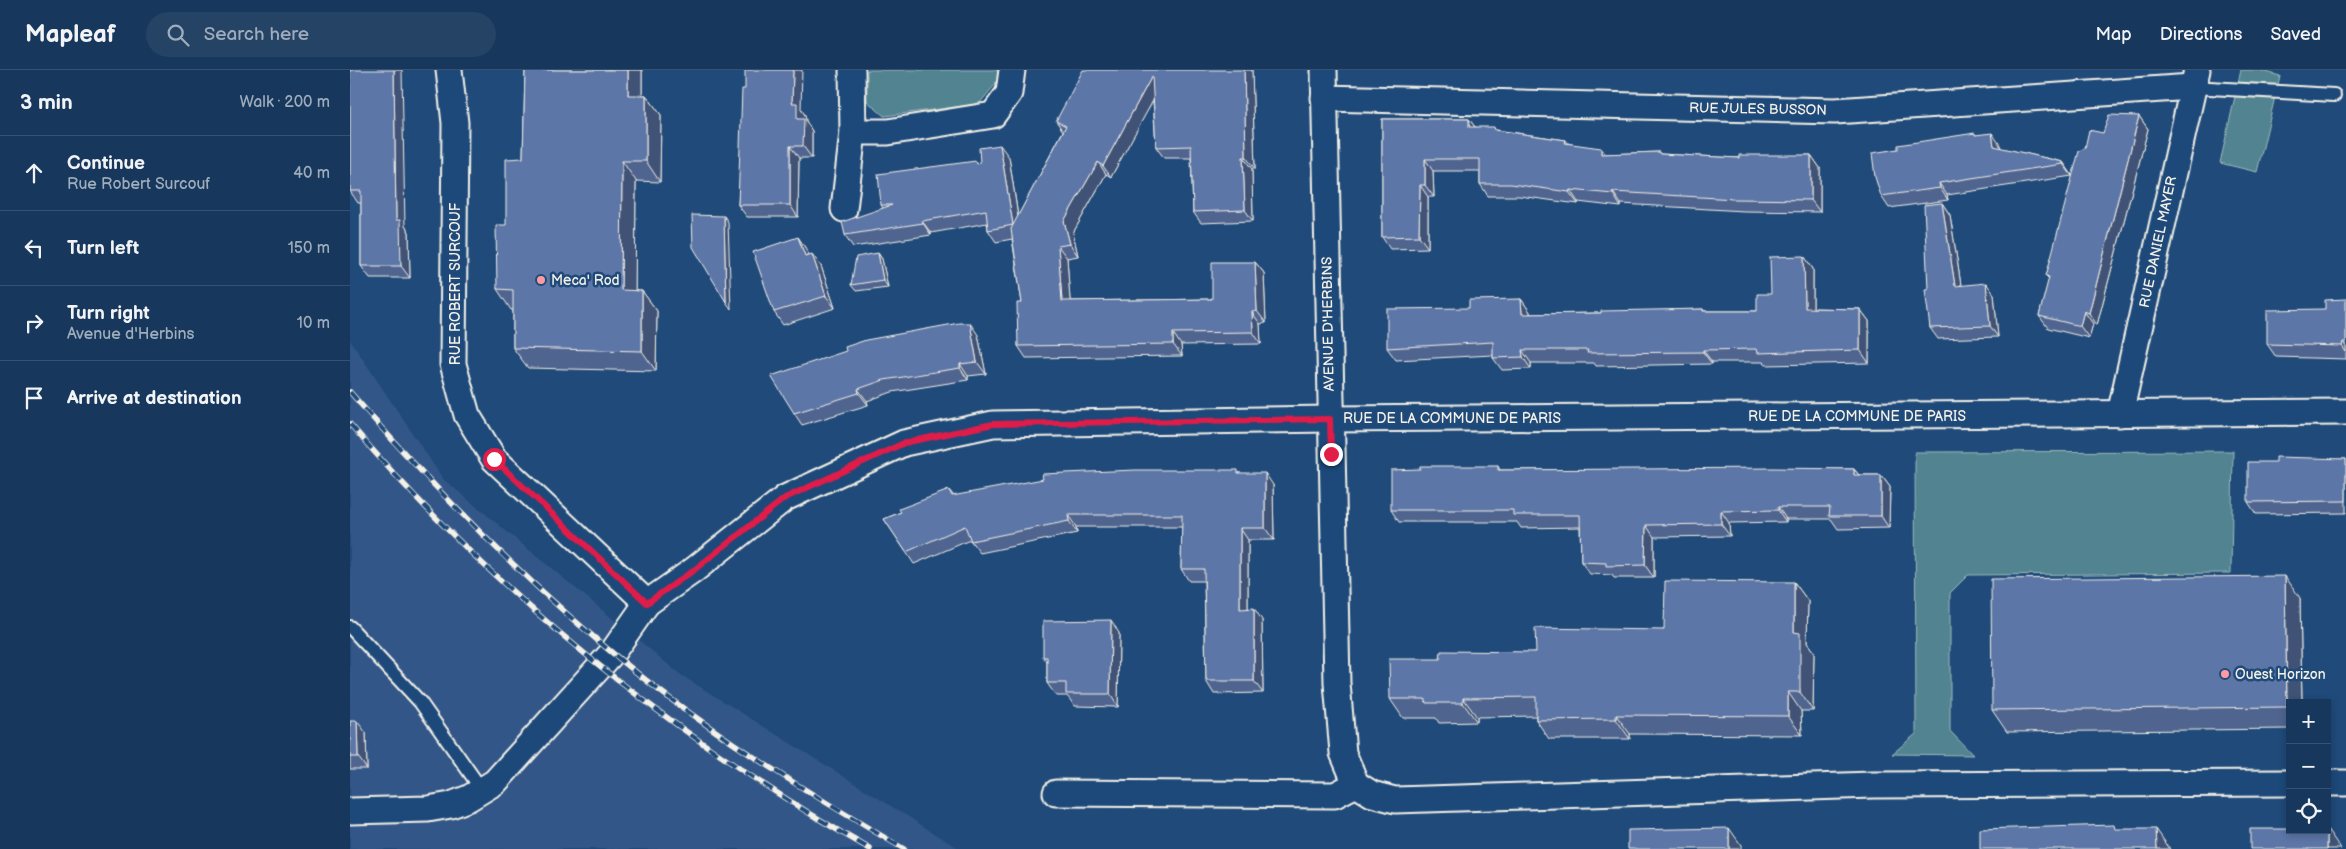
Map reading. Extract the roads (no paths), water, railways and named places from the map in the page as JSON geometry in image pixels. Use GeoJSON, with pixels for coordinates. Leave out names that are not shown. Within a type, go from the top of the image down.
{"type":"FeatureCollection","features":[{"type":"Feature","properties":{"kind":"street","name":"RUE ROBERT SURCOUF"},"geometry":{"type":"LineString","coordinates":[[449,70],[455,123],[454,364],[467,415],[494,459],[647,603]]}},
{"type":"Feature","properties":{"kind":"street"},"geometry":{"type":"LineString","coordinates":[[844,209],[853,132],[852,70]]}},
{"type":"Feature","properties":{"kind":"street"},"geometry":{"type":"LineString","coordinates":[[853,132],[888,132],[993,115],[1009,94],[1012,70]]}},
{"type":"Feature","properties":{"kind":"street","name":"AVENUE D'HERBINS"},"geometry":{"type":"LineString","coordinates":[[1324,70],[1337,683],[1343,753],[1356,784]]}},
{"type":"Feature","properties":{"kind":"street","name":"RUE JULES BUSSON"},"geometry":{"type":"LineString","coordinates":[[1324,98],[1835,111],[2194,79]]}},
{"type":"Feature","properties":{"kind":"street","name":"RUE DANIEL MAYER"},"geometry":{"type":"LineString","coordinates":[[2120,414],[2194,79]]}},
{"type":"Feature","properties":{"kind":"street","name":"RUE DE LA COMMUNE DE PARIS"},"geometry":{"type":"LineString","coordinates":[[350,811],[428,809],[451,806],[482,790],[495,782],[612,652],[647,603],[694,570],[785,498],[904,443],[993,424],[1330,419],[2346,412]]}},
{"type":"Feature","properties":{"kind":"street"},"geometry":{"type":"LineString","coordinates":[[1056,793],[1335,795],[1356,784],[1372,794],[1395,800],[1873,785],[2286,783]]}},
{"type":"Feature","properties":{"kind":"street"},"geometry":{"type":"LineString","coordinates":[[2331,783],[2346,783]]}},
{"type":"Feature","properties":{"kind":"lane"},"geometry":{"type":"LineString","coordinates":[[2194,79],[2334,94]]}},
{"type":"Feature","properties":{"kind":"lane"},"geometry":{"type":"LineString","coordinates":[[350,627],[420,702],[482,790]]}},
{"type":"Feature","properties":{"kind":"railway"},"geometry":{"type":"LineString","coordinates":[[350,392],[453,505],[526,577],[602,645],[673,701],[737,746],[904,849]]}},
{"type":"Feature","properties":{"kind":"railway"},"geometry":{"type":"LineString","coordinates":[[350,424],[406,487],[466,547],[527,605],[591,659],[658,711],[726,760],[797,806],[870,849]]}},
{"type":"Feature","properties":{"kind":"place","name":"Meca' Rod"},"geometry":{"type":"Point","coordinates":[541,280]}},
{"type":"Feature","properties":{"kind":"place","name":"Ouest Horizon"},"geometry":{"type":"Point","coordinates":[2225,674]}}]}
